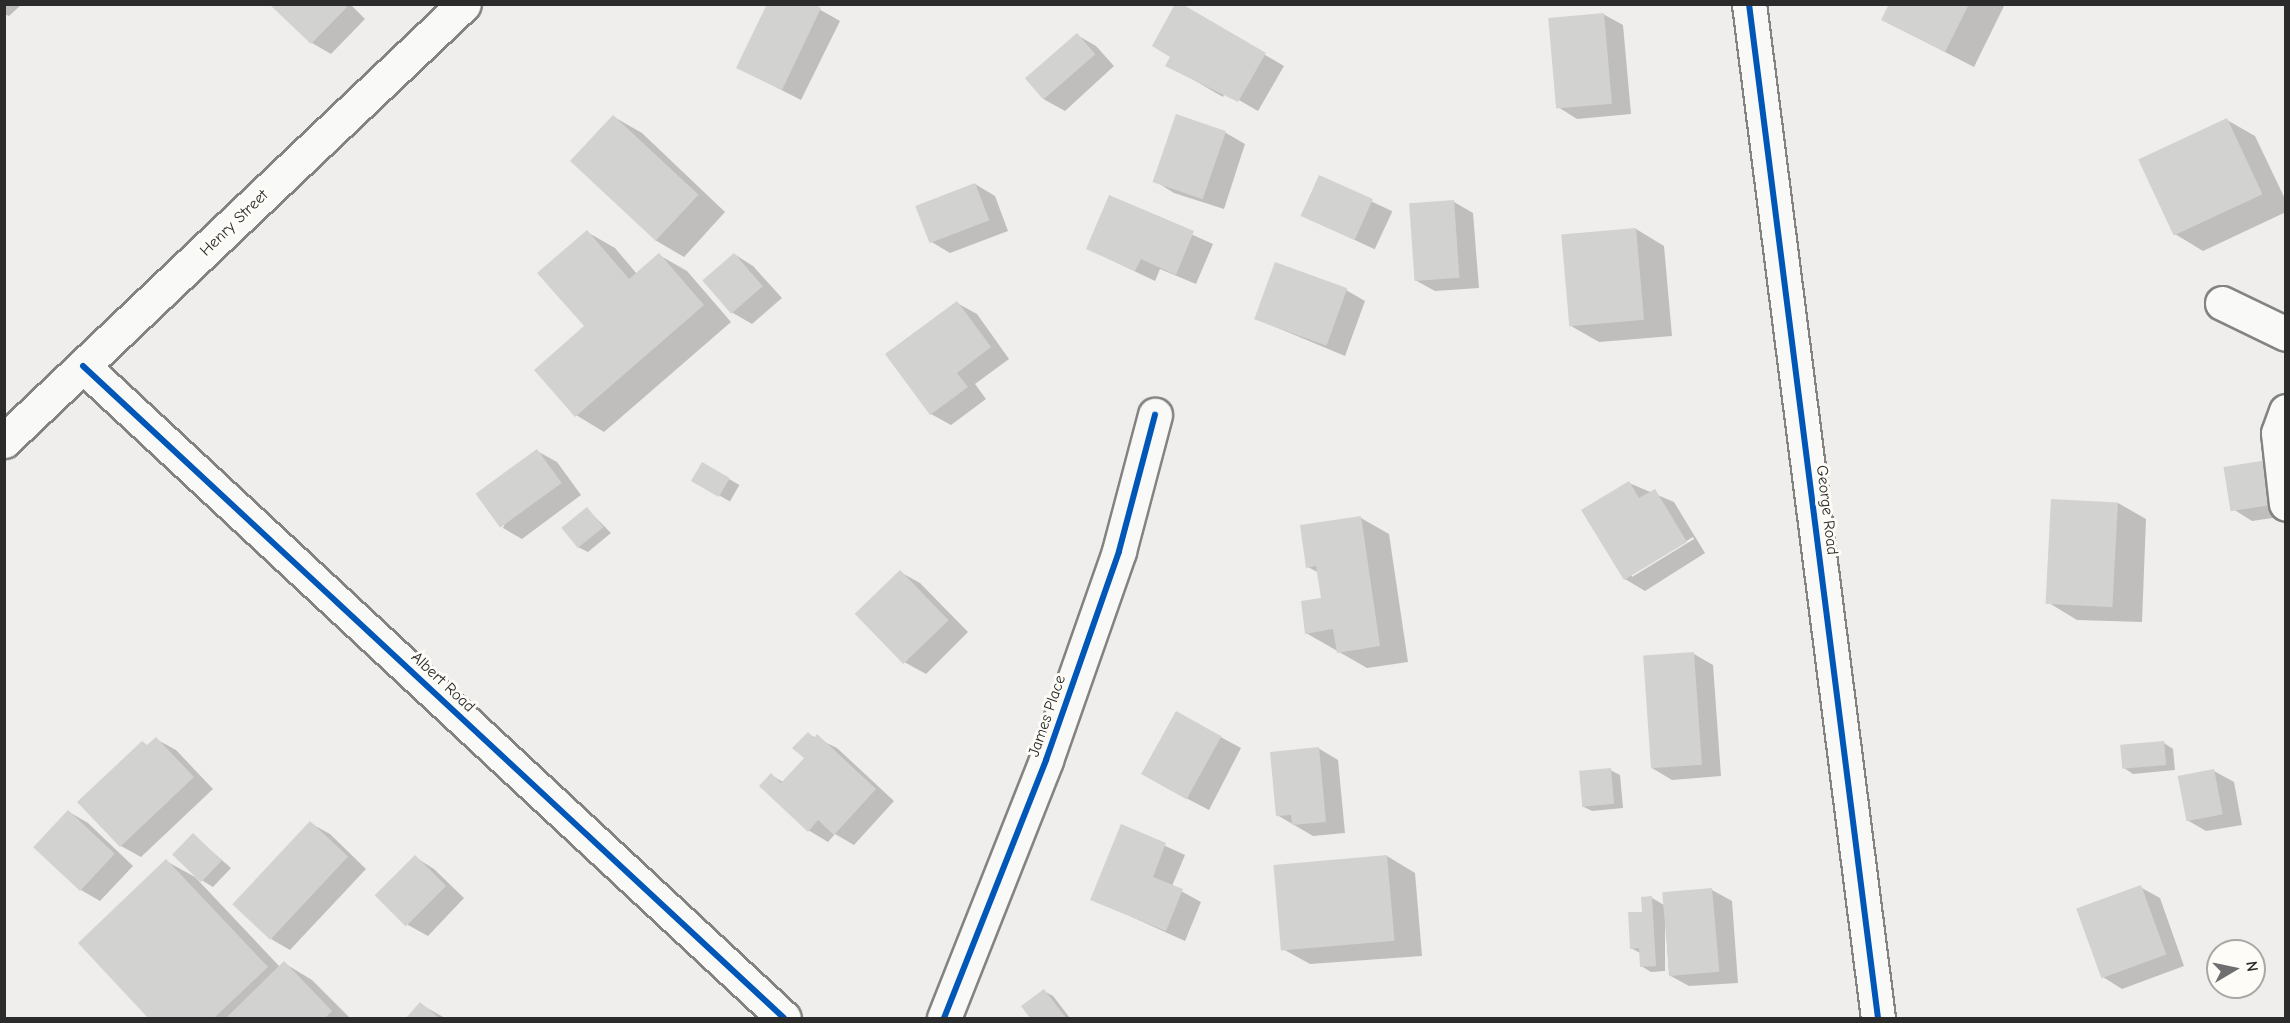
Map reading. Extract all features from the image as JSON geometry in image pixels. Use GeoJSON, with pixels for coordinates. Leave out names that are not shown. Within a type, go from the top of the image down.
{"type":"FeatureCollection","features":[{"type":"Feature","properties":{"kind":"street","name":"Henry Street"},"geometry":{"type":"LineString","coordinates":[[4,441],[464,4]]}},
{"type":"Feature","properties":{"kind":"street","name":"George Road"},"geometry":{"type":"LineString","coordinates":[[1749,4],[1878,1018]]}},
{"type":"Feature","properties":{"kind":"street"},"geometry":{"type":"LineString","coordinates":[[2222,303],[2286,334]]}},
{"type":"Feature","properties":{"kind":"street","name":"Albert Road"},"geometry":{"type":"LineString","coordinates":[[83,366],[784,1018]]}},
{"type":"Feature","properties":{"kind":"street"},"geometry":{"type":"LineString","coordinates":[[2286,411],[2278,433],[2286,504]]}},
{"type":"Feature","properties":{"kind":"street","name":"James Place"},"geometry":{"type":"LineString","coordinates":[[944,1018],[1073,683],[1119,551],[1155,416]]}},
{"type":"Feature","properties":{"kind":"building"},"geometry":{"type":"Polygon","coordinates":[[[269,4],[344,4],[347,7],[311,44],[269,4]]]}},
{"type":"Feature","properties":{"kind":"building"},"geometry":{"type":"Polygon","coordinates":[[[767,4],[814,4],[821,8],[782,90],[736,68],[767,4]]]}},
{"type":"Feature","properties":{"kind":"building"},"geometry":{"type":"Polygon","coordinates":[[[1175,4],[1182,4],[1266,53],[1238,102],[1165,66],[1170,57],[1152,46],[1175,4]]]}},
{"type":"Feature","properties":{"kind":"building"},"geometry":{"type":"Polygon","coordinates":[[[1889,4],[1969,4],[1945,52],[1881,20],[1889,4]]]}},
{"type":"Feature","properties":{"kind":"building"},"geometry":{"type":"Polygon","coordinates":[[[1604,13],[1612,104],[1556,109],[1548,18],[1604,13]]]}},
{"type":"Feature","properties":{"kind":"building"},"geometry":{"type":"Polygon","coordinates":[[[1077,33],[1095,54],[1043,99],[1025,78],[1077,33]]]}},
{"type":"Feature","properties":{"kind":"building"},"geometry":{"type":"Polygon","coordinates":[[[1176,114],[1226,131],[1203,199],[1153,182],[1176,114]]]}},
{"type":"Feature","properties":{"kind":"building"},"geometry":{"type":"Polygon","coordinates":[[[613,115],[699,195],[656,241],[570,161],[613,115]]]}},
{"type":"Feature","properties":{"kind":"building"},"geometry":{"type":"Polygon","coordinates":[[[2227,118],[2262,194],[2174,236],[2138,159],[2227,118]]]}},
{"type":"Feature","properties":{"kind":"building"},"geometry":{"type":"Polygon","coordinates":[[[1319,175],[1373,199],[1355,240],[1301,216],[1319,175]]]}},
{"type":"Feature","properties":{"kind":"building"},"geometry":{"type":"Polygon","coordinates":[[[975,183],[989,220],[930,243],[915,206],[975,183]]]}},
{"type":"Feature","properties":{"kind":"building"},"geometry":{"type":"Polygon","coordinates":[[[1109,195],[1194,231],[1176,275],[1141,259],[1135,271],[1086,249],[1109,195]]]}},
{"type":"Feature","properties":{"kind":"building"},"geometry":{"type":"Polygon","coordinates":[[[1454,200],[1459,278],[1415,281],[1409,203],[1454,200]]]}},
{"type":"Feature","properties":{"kind":"building"},"geometry":{"type":"Polygon","coordinates":[[[1636,228],[1644,320],[1569,326],[1561,235],[1636,228]]]}},
{"type":"Feature","properties":{"kind":"building"},"geometry":{"type":"Polygon","coordinates":[[[587,230],[629,279],[659,253],[704,305],[575,417],[534,370],[584,326],[537,273],[587,230]]]}},
{"type":"Feature","properties":{"kind":"building"},"geometry":{"type":"Polygon","coordinates":[[[734,253],[763,286],[731,314],[702,281],[734,253]]]}},
{"type":"Feature","properties":{"kind":"building"},"geometry":{"type":"Polygon","coordinates":[[[1275,262],[1347,288],[1326,346],[1254,319],[1275,262]]]}},
{"type":"Feature","properties":{"kind":"building"},"geometry":{"type":"Polygon","coordinates":[[[957,301],[991,347],[957,373],[968,387],[930,415],[885,354],[957,301]]]}},
{"type":"Feature","properties":{"kind":"building"},"geometry":{"type":"Polygon","coordinates":[[[537,449],[562,483],[500,528],[476,494],[537,449]]]}},
{"type":"Feature","properties":{"kind":"building"},"geometry":{"type":"Polygon","coordinates":[[[2267,460],[2274,504],[2231,511],[2224,467],[2267,460]]]}},
{"type":"Feature","properties":{"kind":"building"},"geometry":{"type":"Polygon","coordinates":[[[702,462],[730,478],[719,497],[691,481],[702,462]]]}},
{"type":"Feature","properties":{"kind":"building"},"geometry":{"type":"Polygon","coordinates":[[[1629,481],[1639,498],[1655,489],[1687,542],[1624,580],[1581,510],[1629,481]]]}},
{"type":"Feature","properties":{"kind":"building"},"geometry":{"type":"Polygon","coordinates":[[[2051,499],[2118,503],[2112,607],[2046,604],[2051,499]]]}},
{"type":"Feature","properties":{"kind":"building"},"geometry":{"type":"Polygon","coordinates":[[[587,507],[603,527],[578,548],[561,528],[587,507]]]}},
{"type":"Feature","properties":{"kind":"building"},"geometry":{"type":"Polygon","coordinates":[[[1361,516],[1380,646],[1337,653],[1333,629],[1305,634],[1301,601],[1321,598],[1316,566],[1306,568],[1300,525],[1361,516]]]}},
{"type":"Feature","properties":{"kind":"building"},"geometry":{"type":"Polygon","coordinates":[[[900,570],[949,620],[903,664],[855,614],[900,570]]]}},
{"type":"Feature","properties":{"kind":"building"},"geometry":{"type":"Polygon","coordinates":[[[1694,652],[1702,765],[1651,768],[1643,656],[1694,652]]]}},
{"type":"Feature","properties":{"kind":"building"},"geometry":{"type":"Polygon","coordinates":[[[1176,711],[1221,736],[1187,799],[1141,774],[1176,711]]]}},
{"type":"Feature","properties":{"kind":"building"},"geometry":{"type":"Polygon","coordinates":[[[808,732],[814,738],[817,734],[876,789],[834,835],[818,820],[808,832],[759,786],[771,773],[781,783],[804,758],[792,748],[808,732]]]}},
{"type":"Feature","properties":{"kind":"building"},"geometry":{"type":"Polygon","coordinates":[[[156,737],[194,777],[120,847],[77,802],[142,741],[147,745],[156,737]]]}},
{"type":"Feature","properties":{"kind":"building"},"geometry":{"type":"Polygon","coordinates":[[[2164,741],[2166,765],[2122,769],[2120,745],[2164,741]]]}},
{"type":"Feature","properties":{"kind":"building"},"geometry":{"type":"Polygon","coordinates":[[[1319,747],[1326,822],[1292,825],[1291,815],[1276,816],[1270,752],[1319,747]]]}},
{"type":"Feature","properties":{"kind":"building"},"geometry":{"type":"Polygon","coordinates":[[[1611,768],[1614,804],[1582,807],[1579,771],[1611,768]]]}},
{"type":"Feature","properties":{"kind":"building"},"geometry":{"type":"Polygon","coordinates":[[[2214,769],[2223,814],[2186,821],[2178,776],[2214,769]]]}},
{"type":"Feature","properties":{"kind":"building"},"geometry":{"type":"Polygon","coordinates":[[[68,810],[115,854],[80,891],[33,847],[68,810]]]}},
{"type":"Feature","properties":{"kind":"building"},"geometry":{"type":"Polygon","coordinates":[[[310,821],[348,856],[270,940],[232,904],[310,821]]]}},
{"type":"Feature","properties":{"kind":"building"},"geometry":{"type":"Polygon","coordinates":[[[1121,824],[1166,843],[1153,877],[1183,889],[1166,931],[1090,900],[1121,824]]]}},
{"type":"Feature","properties":{"kind":"building"},"geometry":{"type":"Polygon","coordinates":[[[193,833],[222,861],[201,882],[172,855],[193,833]]]}},
{"type":"Feature","properties":{"kind":"building"},"geometry":{"type":"Polygon","coordinates":[[[415,855],[446,886],[406,926],[375,895],[415,855]]]}},
{"type":"Feature","properties":{"kind":"building"},"geometry":{"type":"Polygon","coordinates":[[[1387,855],[1394,941],[1281,951],[1273,865],[1387,855]]]}},
{"type":"Feature","properties":{"kind":"building"},"geometry":{"type":"Polygon","coordinates":[[[166,859],[268,967],[214,1018],[148,1018],[78,943],[166,859]]]}},
{"type":"Feature","properties":{"kind":"building"},"geometry":{"type":"Polygon","coordinates":[[[2141,885],[2166,955],[2101,978],[2076,909],[2141,885]]]}},
{"type":"Feature","properties":{"kind":"building"},"geometry":{"type":"Polygon","coordinates":[[[1712,888],[1719,972],[1670,976],[1662,892],[1712,888]]]}},
{"type":"Feature","properties":{"kind":"building"},"geometry":{"type":"Polygon","coordinates":[[[1652,896],[1656,966],[1640,967],[1639,948],[1630,949],[1628,912],[1642,912],[1641,897],[1652,896]]]}},
{"type":"Feature","properties":{"kind":"building"},"geometry":{"type":"Polygon","coordinates":[[[284,961],[332,1011],[325,1018],[226,1018],[284,961]]]}},
{"type":"Feature","properties":{"kind":"building"},"geometry":{"type":"Polygon","coordinates":[[[1044,989],[1066,1018],[1030,1018],[1021,1006],[1044,989]]]}},
{"type":"Feature","properties":{"kind":"building"},"geometry":{"type":"Polygon","coordinates":[[[420,1002],[439,1018],[406,1018],[420,1002]]]}},
{"type":"Feature","properties":{"kind":"cycle path"},"geometry":{"type":"LineString","coordinates":[[1749,4],[1878,1018]]}},
{"type":"Feature","properties":{"kind":"cycle path"},"geometry":{"type":"LineString","coordinates":[[83,366],[784,1018]]}},
{"type":"Feature","properties":{"kind":"cycle path"},"geometry":{"type":"LineString","coordinates":[[944,1018],[1046,760],[1119,551],[1155,415]]}}]}
